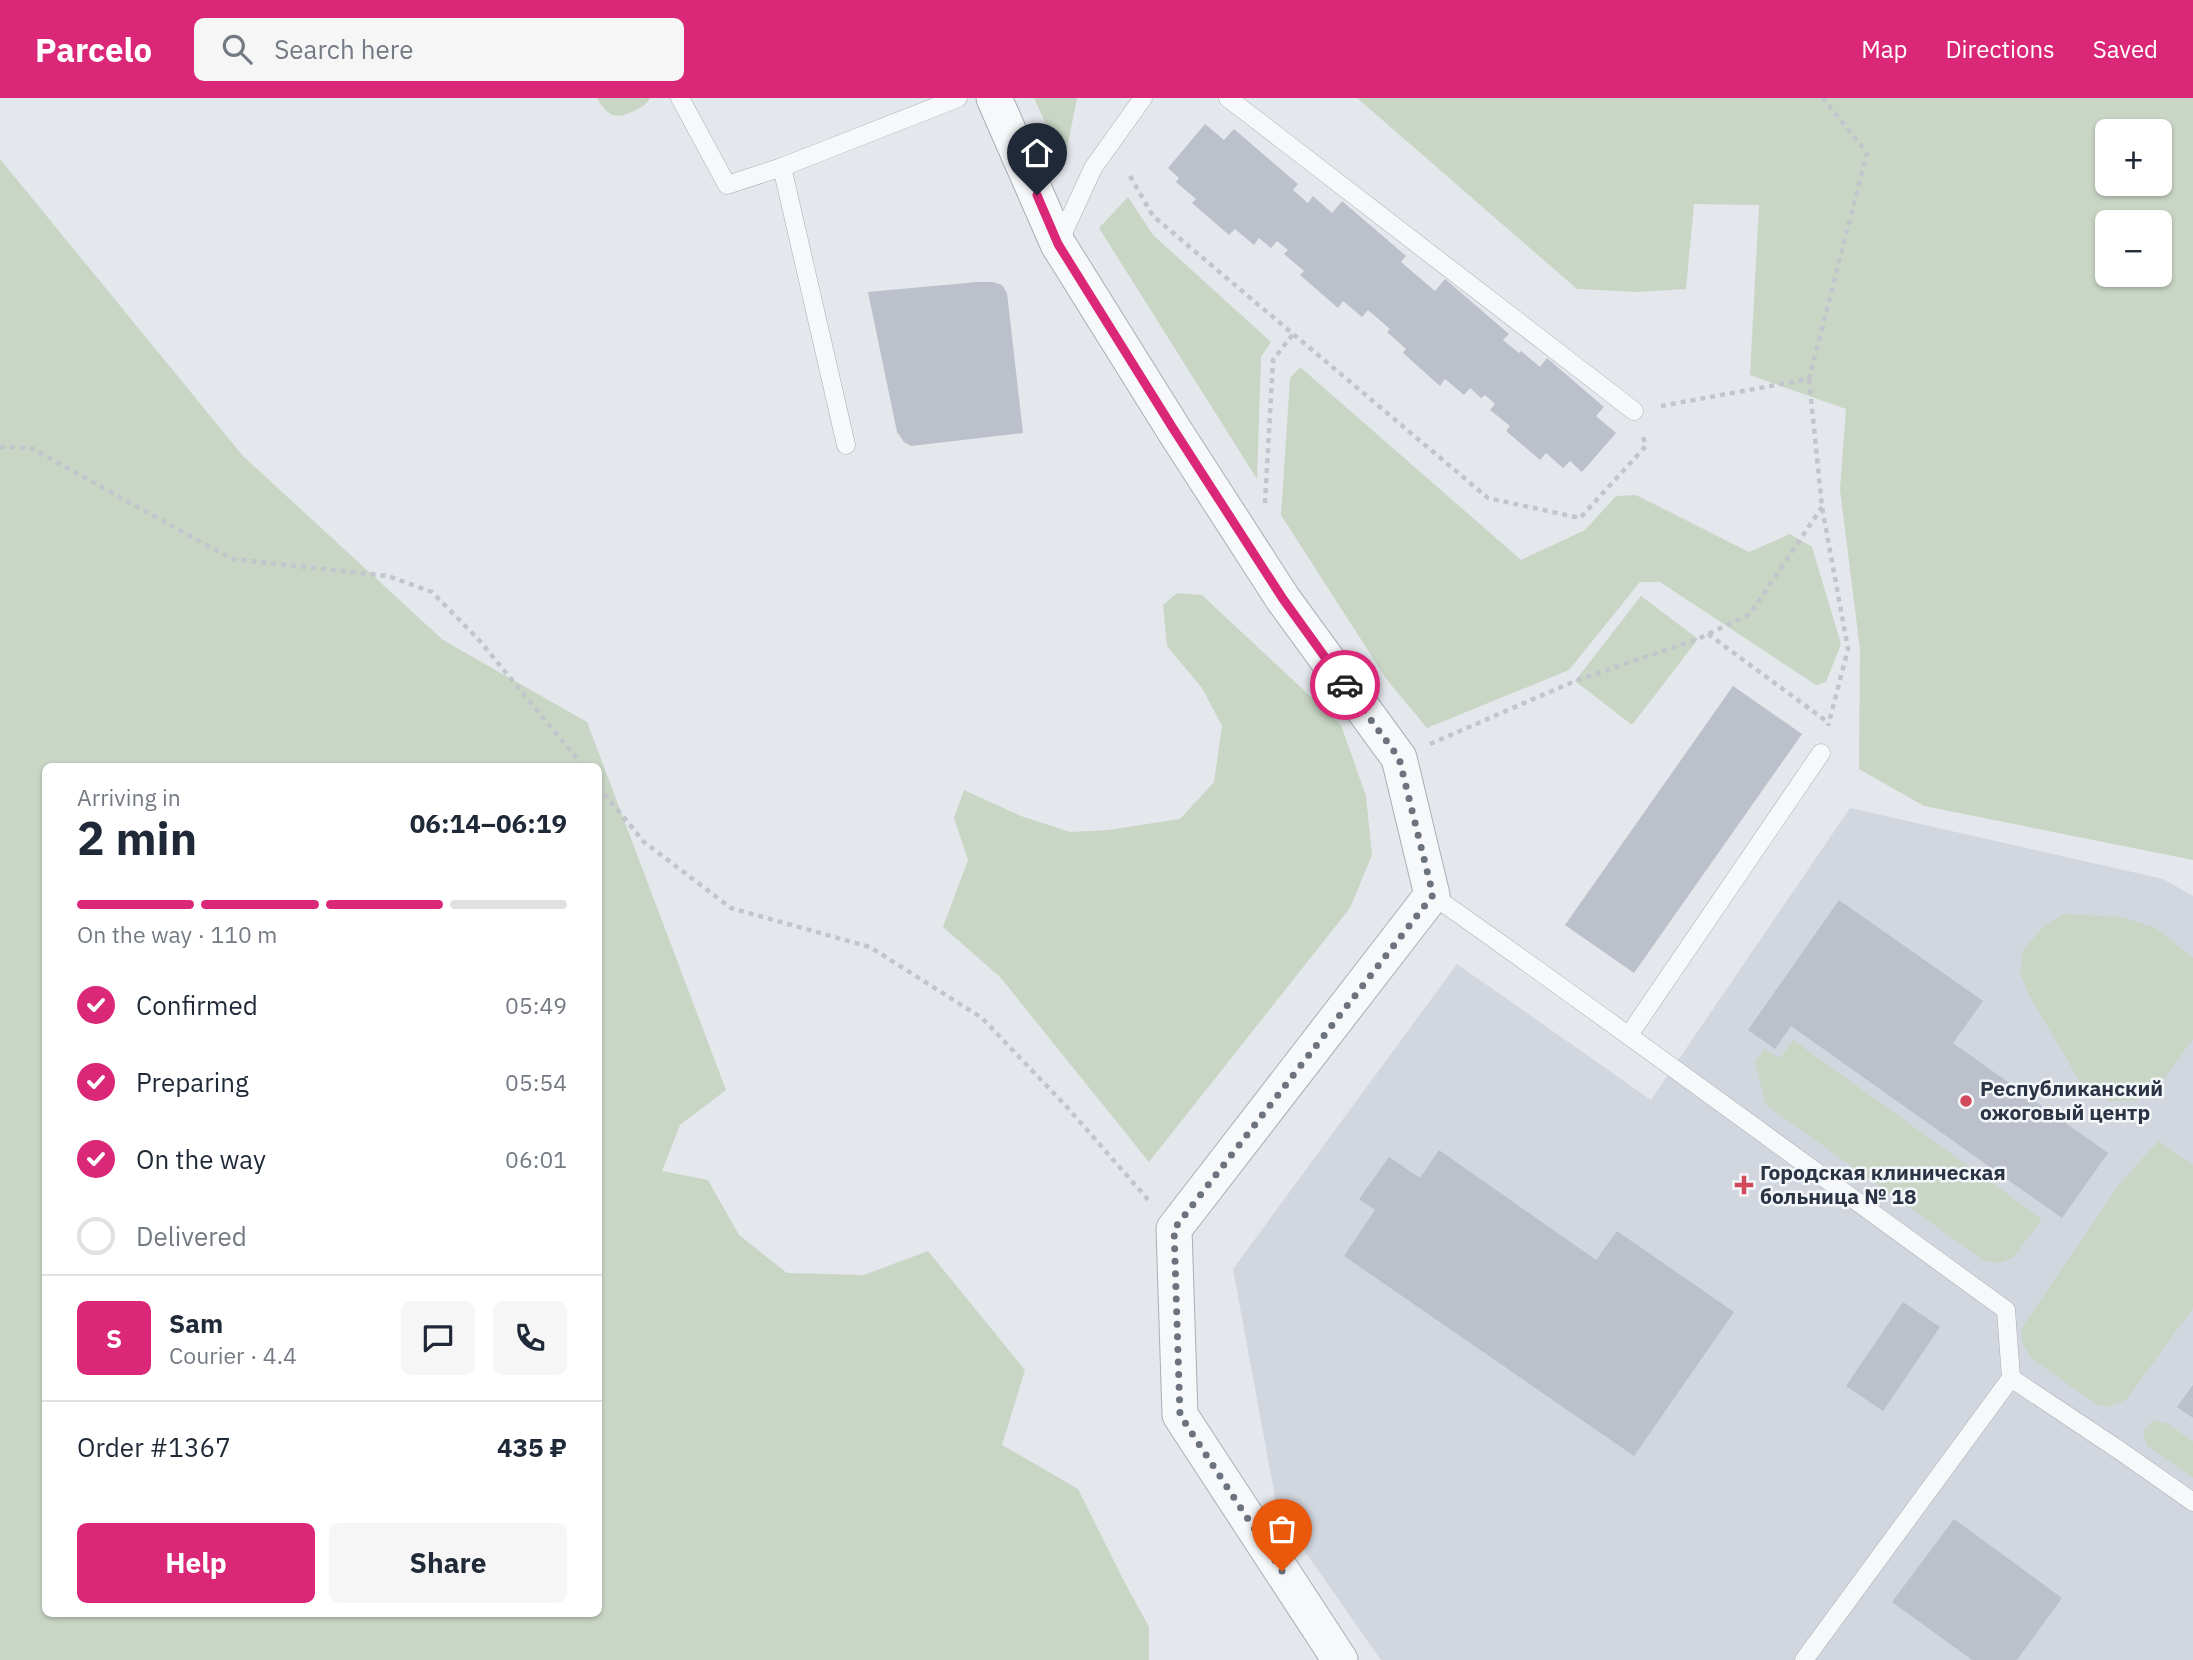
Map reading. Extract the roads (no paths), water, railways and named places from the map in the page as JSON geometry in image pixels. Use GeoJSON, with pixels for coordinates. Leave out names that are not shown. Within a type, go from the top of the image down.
{"type":"FeatureCollection","features":[{"type":"Feature","properties":{"kind":"street"},"geometry":{"type":"LineString","coordinates":[[995,98],[1058,244],[1283,599],[1399,758],[1433,895],[1174,1229],[1180,1415],[1340,1660]]}},
{"type":"Feature","properties":{"kind":"lane"},"geometry":{"type":"LineString","coordinates":[[680,98],[727,185],[782,167],[958,98]]}},
{"type":"Feature","properties":{"kind":"lane"},"geometry":{"type":"LineString","coordinates":[[1058,244],[1093,168],[1143,98]]}},
{"type":"Feature","properties":{"kind":"lane"},"geometry":{"type":"LineString","coordinates":[[1228,98],[1634,411]]}},
{"type":"Feature","properties":{"kind":"lane"},"geometry":{"type":"LineString","coordinates":[[782,167],[846,446]]}},
{"type":"Feature","properties":{"kind":"lane"},"geometry":{"type":"LineString","coordinates":[[1629,1035],[1821,753]]}},
{"type":"Feature","properties":{"kind":"lane"},"geometry":{"type":"LineString","coordinates":[[1433,895],[2006,1310],[2011,1378],[1804,1660]]}},
{"type":"Feature","properties":{"kind":"lane"},"geometry":{"type":"LineString","coordinates":[[2011,1378],[2193,1502]]}},
{"type":"Feature","properties":{"kind":"place","name":"Республиканский ожоговый центр"},"geometry":{"type":"Point","coordinates":[1966,1101]}},
{"type":"Feature","properties":{"kind":"place","name":"Городская клиническая больница № 18"},"geometry":{"type":"Point","coordinates":[1744,1185]}}]}
